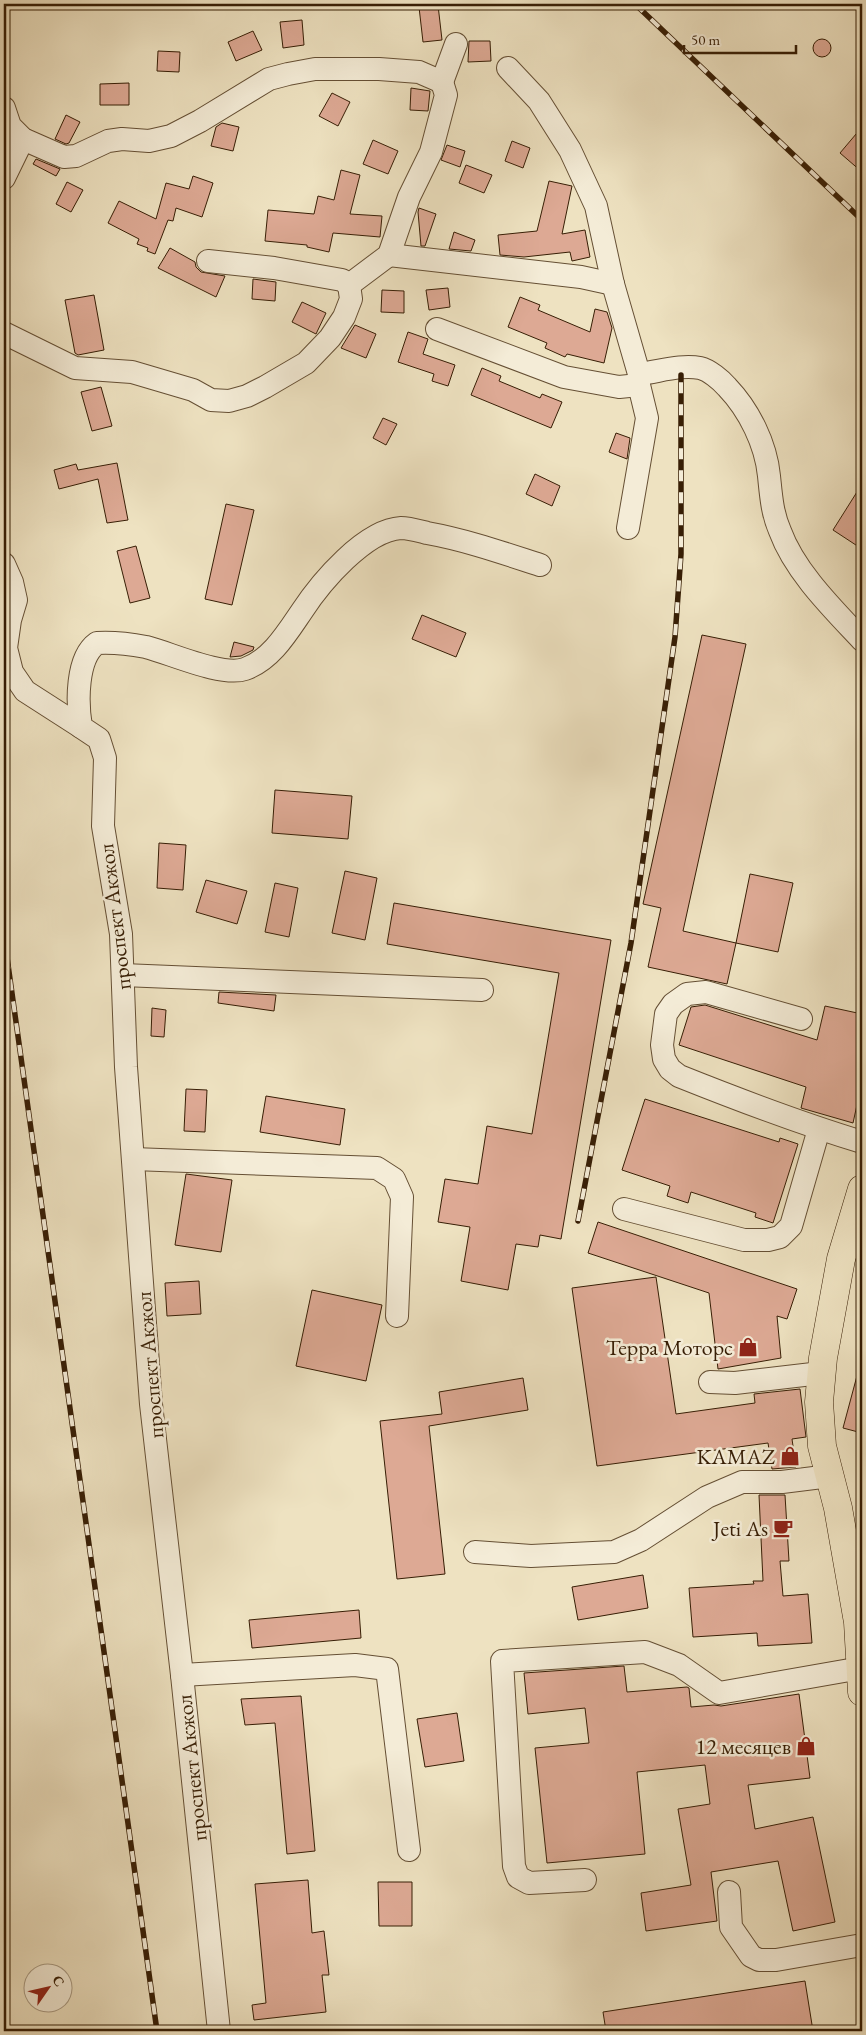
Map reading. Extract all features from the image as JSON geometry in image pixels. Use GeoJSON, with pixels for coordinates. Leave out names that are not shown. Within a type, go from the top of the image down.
{"type":"FeatureCollection","features":[{"type":"Feature","properties":{"kind":"main road"},"geometry":{"type":"LineString","coordinates":[[862,1189],[840,1259],[819,1402],[822,1446],[838,1508],[858,1622],[862,1680]]}},
{"type":"Feature","properties":{"kind":"street"},"geometry":{"type":"LineString","coordinates":[[349,285],[389,255],[409,197],[431,152],[446,95],[442,82],[456,44]]}},
{"type":"Feature","properties":{"kind":"street"},"geometry":{"type":"LineString","coordinates":[[508,68],[538,102],[570,150],[596,206],[612,284],[639,380],[647,418],[628,528]]}},
{"type":"Feature","properties":{"kind":"street"},"geometry":{"type":"LineString","coordinates":[[4,108],[10,126],[23,138],[64,157],[76,156],[108,142],[122,140],[149,141],[171,136],[200,121],[269,79],[315,69],[379,69],[419,72],[442,82]]}},
{"type":"Feature","properties":{"kind":"street"},"geometry":{"type":"LineString","coordinates":[[4,178],[23,138]]}},
{"type":"Feature","properties":{"kind":"street"},"geometry":{"type":"LineString","coordinates":[[389,255],[581,277],[612,284]]}},
{"type":"Feature","properties":{"kind":"street"},"geometry":{"type":"LineString","coordinates":[[208,261],[274,268],[342,280],[349,285]]}},
{"type":"Feature","properties":{"kind":"street"},"geometry":{"type":"LineString","coordinates":[[4,333],[75,368],[132,372],[193,390],[212,400],[229,401],[247,396],[306,363],[330,338],[344,317],[350,299],[349,285]]}},
{"type":"Feature","properties":{"kind":"street"},"geometry":{"type":"LineString","coordinates":[[437,329],[564,377],[619,387],[690,367],[702,368],[722,382],[738,398],[755,428],[766,459],[773,513],[788,551],[827,602],[862,640]]}},
{"type":"Feature","properties":{"kind":"street"},"geometry":{"type":"LineString","coordinates":[[79,718],[80,680],[89,649],[97,642],[145,647],[209,667],[243,670],[255,665],[272,651],[340,564],[382,533],[402,528],[454,538],[540,565]]}},
{"type":"Feature","properties":{"kind":"street","name":"проспект Акжол"},"geometry":{"type":"LineString","coordinates":[[4,564],[12,582],[16,600],[10,620],[6,648],[12,672],[25,691],[79,718],[99,740],[105,758],[103,826],[120,925],[133,1159],[151,1404],[182,1675],[219,2031]]}},
{"type":"Feature","properties":{"kind":"street"},"geometry":{"type":"LineString","coordinates":[[122,975],[482,990]]}},
{"type":"Feature","properties":{"kind":"street"},"geometry":{"type":"LineString","coordinates":[[801,1019],[706,992],[687,994],[673,1004],[666,1014],[662,1045],[664,1059],[670,1069],[679,1076],[764,1110],[862,1142]]}},
{"type":"Feature","properties":{"kind":"street"},"geometry":{"type":"LineString","coordinates":[[624,1209],[744,1240],[768,1240],[780,1237],[791,1226],[819,1129]]}},
{"type":"Feature","properties":{"kind":"street"},"geometry":{"type":"LineString","coordinates":[[133,1159],[377,1168],[394,1179],[402,1197],[397,1316]]}},
{"type":"Feature","properties":{"kind":"street"},"geometry":{"type":"LineString","coordinates":[[710,1382],[735,1383],[822,1373]]}},
{"type":"Feature","properties":{"kind":"street"},"geometry":{"type":"LineString","coordinates":[[475,1552],[531,1556],[614,1552],[640,1540],[707,1497],[742,1482],[782,1482],[830,1476]]}},
{"type":"Feature","properties":{"kind":"street"},"geometry":{"type":"LineString","coordinates":[[585,1880],[529,1883],[518,1877],[514,1866],[502,1661],[645,1652],[679,1665],[719,1693],[862,1680]]}},
{"type":"Feature","properties":{"kind":"street"},"geometry":{"type":"LineString","coordinates":[[182,1675],[355,1665],[387,1668],[409,1850]]}},
{"type":"Feature","properties":{"kind":"street"},"geometry":{"type":"LineString","coordinates":[[729,1892],[731,1927],[751,1956],[760,1960],[776,1960],[862,1945]]}},
{"type":"Feature","properties":{"kind":"building"},"geometry":{"type":"Polygon","coordinates":[[[438,5],[442,40],[423,42],[419,7],[438,5]]]}},
{"type":"Feature","properties":{"kind":"building"},"geometry":{"type":"Polygon","coordinates":[[[302,20],[304,45],[283,48],[280,22],[302,20]]]}},
{"type":"Feature","properties":{"kind":"building"},"geometry":{"type":"Polygon","coordinates":[[[253,31],[262,50],[236,61],[228,42],[253,31]]]}},
{"type":"Feature","properties":{"kind":"building"},"geometry":{"type":"Polygon","coordinates":[[[818,39],[826,39],[831,44],[829,55],[818,57],[813,52],[813,44],[818,39]]]}},
{"type":"Feature","properties":{"kind":"building"},"geometry":{"type":"Polygon","coordinates":[[[469,41],[490,41],[491,61],[468,62],[469,41]]]}},
{"type":"Feature","properties":{"kind":"building"},"geometry":{"type":"Polygon","coordinates":[[[158,51],[180,52],[179,72],[157,71],[158,51]]]}},
{"type":"Feature","properties":{"kind":"building"},"geometry":{"type":"Polygon","coordinates":[[[129,83],[129,105],[100,105],[100,84],[129,83]]]}},
{"type":"Feature","properties":{"kind":"building"},"geometry":{"type":"Polygon","coordinates":[[[411,88],[430,91],[428,111],[410,110],[411,88]]]}},
{"type":"Feature","properties":{"kind":"building"},"geometry":{"type":"Polygon","coordinates":[[[332,93],[350,102],[338,126],[319,116],[332,93]]]}},
{"type":"Feature","properties":{"kind":"building"},"geometry":{"type":"Polygon","coordinates":[[[66,115],[80,122],[69,143],[66,144],[55,139],[66,115]]]}},
{"type":"Feature","properties":{"kind":"building"},"geometry":{"type":"Polygon","coordinates":[[[222,123],[239,127],[233,151],[211,146],[216,127],[222,123]]]}},
{"type":"Feature","properties":{"kind":"building"},"geometry":{"type":"Polygon","coordinates":[[[862,127],[862,172],[840,153],[862,127]]]}},
{"type":"Feature","properties":{"kind":"building"},"geometry":{"type":"Polygon","coordinates":[[[373,140],[398,151],[388,174],[363,164],[373,140]]]}},
{"type":"Feature","properties":{"kind":"building"},"geometry":{"type":"Polygon","coordinates":[[[512,141],[530,148],[523,168],[505,161],[512,141]]]}},
{"type":"Feature","properties":{"kind":"building"},"geometry":{"type":"Polygon","coordinates":[[[447,145],[465,151],[460,167],[441,160],[447,145]]]}},
{"type":"Feature","properties":{"kind":"building"},"geometry":{"type":"Polygon","coordinates":[[[36,159],[60,169],[56,176],[33,164],[36,159]]]}},
{"type":"Feature","properties":{"kind":"building"},"geometry":{"type":"Polygon","coordinates":[[[466,165],[492,175],[484,193],[459,183],[466,165]]]}},
{"type":"Feature","properties":{"kind":"building"},"geometry":{"type":"Polygon","coordinates":[[[341,170],[360,175],[350,214],[382,216],[380,237],[333,233],[329,252],[307,247],[307,245],[265,241],[268,210],[314,214],[318,196],[334,200],[341,170]]]}},
{"type":"Feature","properties":{"kind":"building"},"geometry":{"type":"Polygon","coordinates":[[[193,176],[213,183],[202,217],[176,208],[173,221],[168,220],[155,254],[147,251],[148,248],[137,244],[139,239],[108,223],[119,201],[156,219],[166,183],[189,189],[193,176]]]}},
{"type":"Feature","properties":{"kind":"building"},"geometry":{"type":"Polygon","coordinates":[[[549,181],[572,186],[562,234],[585,230],[590,257],[572,261],[570,252],[524,257],[500,255],[498,235],[537,231],[549,181]]]}},
{"type":"Feature","properties":{"kind":"building"},"geometry":{"type":"Polygon","coordinates":[[[67,182],[83,190],[71,212],[56,204],[67,182]]]}},
{"type":"Feature","properties":{"kind":"building"},"geometry":{"type":"Polygon","coordinates":[[[419,208],[436,214],[425,246],[421,246],[419,208]]]}},
{"type":"Feature","properties":{"kind":"building"},"geometry":{"type":"Polygon","coordinates":[[[454,232],[475,240],[471,251],[449,249],[454,232]]]}},
{"type":"Feature","properties":{"kind":"building"},"geometry":{"type":"Polygon","coordinates":[[[170,248],[195,262],[196,267],[201,272],[225,276],[216,297],[158,268],[170,248]]]}},
{"type":"Feature","properties":{"kind":"building"},"geometry":{"type":"Polygon","coordinates":[[[253,279],[276,282],[275,301],[252,299],[253,279]]]}},
{"type":"Feature","properties":{"kind":"building"},"geometry":{"type":"Polygon","coordinates":[[[448,288],[450,307],[429,310],[426,290],[448,288]]]}},
{"type":"Feature","properties":{"kind":"building"},"geometry":{"type":"Polygon","coordinates":[[[382,290],[404,291],[404,313],[381,312],[382,290]]]}},
{"type":"Feature","properties":{"kind":"building"},"geometry":{"type":"Polygon","coordinates":[[[94,295],[104,350],[78,355],[75,353],[65,300],[94,295]]]}},
{"type":"Feature","properties":{"kind":"building"},"geometry":{"type":"Polygon","coordinates":[[[520,297],[540,305],[538,310],[590,332],[595,309],[607,312],[612,328],[604,363],[567,354],[565,357],[545,348],[547,343],[508,327],[520,297]]]}},
{"type":"Feature","properties":{"kind":"building"},"geometry":{"type":"Polygon","coordinates":[[[302,302],[326,313],[316,334],[292,322],[302,302]]]}},
{"type":"Feature","properties":{"kind":"building"},"geometry":{"type":"Polygon","coordinates":[[[355,325],[376,334],[366,358],[341,348],[355,325]]]}},
{"type":"Feature","properties":{"kind":"building"},"geometry":{"type":"Polygon","coordinates":[[[408,332],[428,339],[423,354],[455,365],[448,386],[432,381],[434,374],[398,362],[408,332]]]}},
{"type":"Feature","properties":{"kind":"building"},"geometry":{"type":"Polygon","coordinates":[[[482,368],[501,376],[499,381],[540,398],[542,394],[562,402],[551,428],[471,395],[482,368]]]}},
{"type":"Feature","properties":{"kind":"building"},"geometry":{"type":"Polygon","coordinates":[[[101,387],[112,426],[92,431],[81,392],[101,387]]]}},
{"type":"Feature","properties":{"kind":"building"},"geometry":{"type":"Polygon","coordinates":[[[383,418],[397,424],[386,445],[373,438],[383,418]]]}},
{"type":"Feature","properties":{"kind":"building"},"geometry":{"type":"Polygon","coordinates":[[[616,433],[630,438],[627,459],[609,452],[616,433]]]}},
{"type":"Feature","properties":{"kind":"building"},"geometry":{"type":"Polygon","coordinates":[[[117,463],[128,520],[107,523],[98,479],[59,489],[54,470],[76,464],[78,470],[117,463]]]}},
{"type":"Feature","properties":{"kind":"building"},"geometry":{"type":"Polygon","coordinates":[[[535,474],[560,486],[552,506],[526,494],[535,474]]]}},
{"type":"Feature","properties":{"kind":"building"},"geometry":{"type":"Polygon","coordinates":[[[862,484],[862,549],[833,530],[862,484]]]}},
{"type":"Feature","properties":{"kind":"building"},"geometry":{"type":"Polygon","coordinates":[[[226,504],[254,510],[232,605],[205,599],[226,504]]]}},
{"type":"Feature","properties":{"kind":"building"},"geometry":{"type":"Polygon","coordinates":[[[136,546],[150,598],[130,603],[117,551],[136,546]]]}},
{"type":"Feature","properties":{"kind":"building"},"geometry":{"type":"Polygon","coordinates":[[[422,615],[466,633],[456,657],[412,639],[422,615]]]}},
{"type":"Feature","properties":{"kind":"building"},"geometry":{"type":"Polygon","coordinates":[[[702,635],[746,644],[683,931],[736,943],[727,984],[648,967],[661,908],[643,904],[702,635]]]}},
{"type":"Feature","properties":{"kind":"building"},"geometry":{"type":"Polygon","coordinates":[[[234,642],[254,647],[253,650],[241,656],[230,657],[234,642]]]}},
{"type":"Feature","properties":{"kind":"building"},"geometry":{"type":"Polygon","coordinates":[[[275,790],[352,796],[348,839],[272,833],[275,790]]]}},
{"type":"Feature","properties":{"kind":"building"},"geometry":{"type":"Polygon","coordinates":[[[159,843],[186,845],[183,890],[157,888],[159,843]]]}},
{"type":"Feature","properties":{"kind":"building"},"geometry":{"type":"Polygon","coordinates":[[[345,871],[377,878],[365,940],[332,933],[345,871]]]}},
{"type":"Feature","properties":{"kind":"building"},"geometry":{"type":"Polygon","coordinates":[[[750,874],[793,883],[778,952],[736,943],[750,874]]]}},
{"type":"Feature","properties":{"kind":"building"},"geometry":{"type":"Polygon","coordinates":[[[206,880],[247,891],[237,924],[196,912],[206,880]]]}},
{"type":"Feature","properties":{"kind":"building"},"geometry":{"type":"Polygon","coordinates":[[[275,883],[298,888],[289,937],[265,932],[275,883]]]}},
{"type":"Feature","properties":{"kind":"building"},"geometry":{"type":"Polygon","coordinates":[[[394,903],[611,940],[561,1239],[540,1235],[538,1247],[516,1244],[508,1290],[461,1281],[470,1227],[438,1222],[445,1179],[478,1184],[487,1126],[532,1134],[559,973],[387,944],[394,903]]]}},
{"type":"Feature","properties":{"kind":"building"},"geometry":{"type":"Polygon","coordinates":[[[219,992],[276,995],[274,1011],[218,1003],[219,992]]]}},
{"type":"Feature","properties":{"kind":"building"},"geometry":{"type":"Polygon","coordinates":[[[705,1005],[817,1040],[825,1006],[862,1014],[862,1082],[853,1123],[801,1108],[806,1087],[679,1045],[691,1007],[705,1005]]]}},
{"type":"Feature","properties":{"kind":"building"},"geometry":{"type":"Polygon","coordinates":[[[152,1008],[166,1010],[164,1037],[151,1036],[152,1008]]]}},
{"type":"Feature","properties":{"kind":"building"},"geometry":{"type":"Polygon","coordinates":[[[186,1089],[207,1090],[205,1132],[184,1131],[186,1089]]]}},
{"type":"Feature","properties":{"kind":"building"},"geometry":{"type":"Polygon","coordinates":[[[266,1096],[345,1109],[340,1145],[260,1132],[266,1096]]]}},
{"type":"Feature","properties":{"kind":"building"},"geometry":{"type":"Polygon","coordinates":[[[645,1099],[779,1142],[780,1138],[798,1144],[773,1223],[755,1217],[756,1213],[691,1192],[688,1203],[667,1196],[670,1186],[622,1170],[645,1099]]]}},
{"type":"Feature","properties":{"kind":"building"},"geometry":{"type":"Polygon","coordinates":[[[186,1174],[232,1180],[221,1252],[175,1245],[186,1174]]]}},
{"type":"Feature","properties":{"kind":"building"},"geometry":{"type":"Polygon","coordinates":[[[598,1222],[797,1289],[787,1319],[777,1316],[781,1358],[718,1369],[709,1293],[588,1253],[598,1222]]]}},
{"type":"Feature","properties":{"kind":"building"},"geometry":{"type":"Polygon","coordinates":[[[656,1277],[676,1414],[755,1403],[754,1394],[800,1389],[806,1437],[792,1439],[796,1467],[772,1469],[768,1443],[597,1466],[572,1288],[656,1277]]]}},
{"type":"Feature","properties":{"kind":"building"},"geometry":{"type":"Polygon","coordinates":[[[199,1281],[201,1314],[167,1316],[165,1283],[199,1281]]]}},
{"type":"Feature","properties":{"kind":"building"},"geometry":{"type":"Polygon","coordinates":[[[312,1290],[382,1305],[366,1381],[296,1366],[312,1290]]]}},
{"type":"Feature","properties":{"kind":"building"},"geometry":{"type":"Polygon","coordinates":[[[858,1372],[862,1372],[862,1433],[843,1428],[858,1372]]]}},
{"type":"Feature","properties":{"kind":"building"},"geometry":{"type":"Polygon","coordinates":[[[523,1378],[528,1410],[429,1426],[445,1574],[397,1579],[380,1421],[442,1414],[439,1392],[523,1378]]]}},
{"type":"Feature","properties":{"kind":"building"},"geometry":{"type":"Polygon","coordinates":[[[759,1495],[785,1495],[789,1561],[780,1561],[783,1596],[808,1594],[812,1643],[758,1646],[757,1633],[693,1637],[689,1588],[754,1584],[753,1581],[763,1581],[759,1495]]]}},
{"type":"Feature","properties":{"kind":"building"},"geometry":{"type":"Polygon","coordinates":[[[643,1575],[648,1608],[578,1620],[572,1587],[643,1575]]]}},
{"type":"Feature","properties":{"kind":"building"},"geometry":{"type":"Polygon","coordinates":[[[359,1610],[361,1638],[252,1648],[249,1620],[359,1610]]]}},
{"type":"Feature","properties":{"kind":"building"},"geometry":{"type":"Polygon","coordinates":[[[624,1666],[627,1692],[687,1687],[689,1688],[691,1707],[721,1706],[799,1694],[810,1778],[748,1785],[755,1829],[813,1817],[835,1922],[793,1931],[778,1861],[711,1872],[717,1921],[646,1931],[641,1893],[691,1885],[678,1809],[710,1804],[705,1765],[637,1772],[645,1854],[547,1863],[535,1748],[589,1743],[585,1708],[528,1714],[524,1673],[624,1666]]]}},
{"type":"Feature","properties":{"kind":"building"},"geometry":{"type":"Polygon","coordinates":[[[301,1696],[315,1851],[287,1854],[275,1723],[245,1725],[241,1699],[301,1696]]]}},
{"type":"Feature","properties":{"kind":"building"},"geometry":{"type":"Polygon","coordinates":[[[457,1713],[464,1761],[425,1767],[417,1719],[457,1713]]]}},
{"type":"Feature","properties":{"kind":"building"},"geometry":{"type":"Polygon","coordinates":[[[308,1880],[312,1933],[324,1931],[329,1975],[322,1975],[326,2012],[254,2020],[252,2005],[266,2003],[255,1884],[308,1880]]]}},
{"type":"Feature","properties":{"kind":"building"},"geometry":{"type":"Polygon","coordinates":[[[378,1882],[412,1882],[412,1926],[379,1926],[378,1882]]]}},
{"type":"Feature","properties":{"kind":"building"},"geometry":{"type":"Polygon","coordinates":[[[805,1981],[813,2031],[606,2031],[603,2012],[805,1981]]]}},
{"type":"Feature","properties":{"kind":"railway"},"geometry":{"type":"LineString","coordinates":[[635,4],[862,220]]}},
{"type":"Feature","properties":{"kind":"railway"},"geometry":{"type":"LineString","coordinates":[[578,1221],[631,943],[675,637],[681,554],[681,375]]}},
{"type":"Feature","properties":{"kind":"railway"},"geometry":{"type":"LineString","coordinates":[[4,936],[157,2031]]}},
{"type":"Feature","properties":{"kind":"place","name":"Терра Моторс"},"geometry":{"type":"Point","coordinates":[748,1347]}},
{"type":"Feature","properties":{"kind":"place","name":"KAMAZ"},"geometry":{"type":"Point","coordinates":[790,1456]}},
{"type":"Feature","properties":{"kind":"place","name":"Jeti As"},"geometry":{"type":"Point","coordinates":[783,1528]}},
{"type":"Feature","properties":{"kind":"place","name":"12 месяцев"},"geometry":{"type":"Point","coordinates":[806,1746]}}]}
